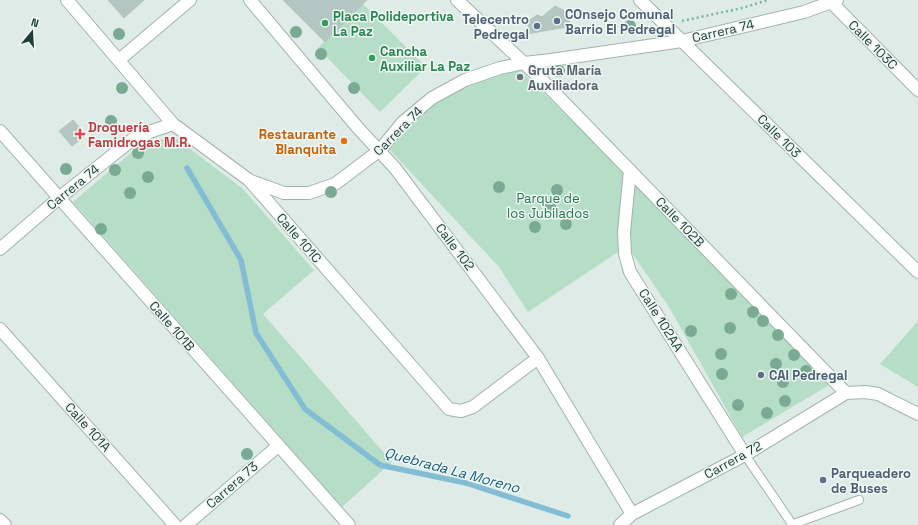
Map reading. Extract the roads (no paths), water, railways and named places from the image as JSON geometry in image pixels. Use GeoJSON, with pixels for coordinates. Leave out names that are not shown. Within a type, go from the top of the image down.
{"type":"FeatureCollection","features":[{"type":"Feature","properties":{"kind":"street","name":"Calle 101C"},"geometry":{"type":"LineString","coordinates":[[67,0],[173,124],[249,180],[449,409],[461,412],[473,407],[538,358]]}},
{"type":"Feature","properties":{"kind":"street"},"geometry":{"type":"LineString","coordinates":[[119,60],[190,0]]}},
{"type":"Feature","properties":{"kind":"street","name":"Calle 102B"},"geometry":{"type":"LineString","coordinates":[[457,0],[524,63],[630,170],[846,393]]}},
{"type":"Feature","properties":{"kind":"street","name":"Calle 103"},"geometry":{"type":"LineString","coordinates":[[640,0],[918,272]]}},
{"type":"Feature","properties":{"kind":"street","name":"Calle 102"},"geometry":{"type":"LineString","coordinates":[[253,1],[358,128],[380,150],[395,168],[538,358],[632,514]]}},
{"type":"Feature","properties":{"kind":"street","name":"Carrera 74"},"geometry":{"type":"LineString","coordinates":[[249,180],[284,193],[309,193],[335,184],[380,150],[403,122],[432,98],[465,80],[500,68],[524,63],[682,41],[804,12],[832,1]]}},
{"type":"Feature","properties":{"kind":"street","name":"Calle 103C"},"geometry":{"type":"LineString","coordinates":[[832,1],[918,90]]}},
{"type":"Feature","properties":{"kind":"street","name":"Carrera 74"},"geometry":{"type":"LineString","coordinates":[[0,249],[59,198],[133,139],[173,124]]}},
{"type":"Feature","properties":{"kind":"street","name":"Calle 101B"},"geometry":{"type":"LineString","coordinates":[[0,131],[347,523],[357,525]]}},
{"type":"Feature","properties":{"kind":"street","name":"Calle 102AA"},"geometry":{"type":"LineString","coordinates":[[630,170],[624,232],[625,254],[630,272],[745,455]]}},
{"type":"Feature","properties":{"kind":"street","name":"Calle 101A"},"geometry":{"type":"LineString","coordinates":[[0,329],[175,525]]}},
{"type":"Feature","properties":{"kind":"street"},"geometry":{"type":"LineString","coordinates":[[846,393],[865,392],[878,394],[918,414]]}},
{"type":"Feature","properties":{"kind":"street","name":"Carrera 72"},"geometry":{"type":"LineString","coordinates":[[620,525],[632,514],[745,455],[846,393]]}},
{"type":"Feature","properties":{"kind":"street","name":"Carrera 73"},"geometry":{"type":"LineString","coordinates":[[186,525],[278,446]]}},
{"type":"Feature","properties":{"kind":"street"},"geometry":{"type":"LineString","coordinates":[[0,520],[5,525]]}},
{"type":"Feature","properties":{"kind":"lane"},"geometry":{"type":"LineString","coordinates":[[745,455],[792,525],[859,500]]}},
{"type":"Feature","properties":{"kind":"waterway","name":"Quebrada La Moreno"},"geometry":{"type":"LineString","coordinates":[[187,168],[241,260],[256,333],[305,409],[380,465],[466,483],[568,516]]}},
{"type":"Feature","properties":{"kind":"place","name":"COnsejo Comunal Barrio El Pedregal"},"geometry":{"type":"Point","coordinates":[557,21]}},
{"type":"Feature","properties":{"kind":"place","name":"Placa Polideportiva La Paz"},"geometry":{"type":"Point","coordinates":[325,23]}},
{"type":"Feature","properties":{"kind":"place","name":"Telecentro Pedregal"},"geometry":{"type":"Point","coordinates":[537,26]}},
{"type":"Feature","properties":{"kind":"place","name":"Cancha Auxiliar La Paz"},"geometry":{"type":"Point","coordinates":[372,58]}},
{"type":"Feature","properties":{"kind":"place","name":"Gruta María Auxiliadora"},"geometry":{"type":"Point","coordinates":[520,77]}},
{"type":"Feature","properties":{"kind":"place","name":"Droguería Famidrogas M.R."},"geometry":{"type":"Point","coordinates":[80,134]}},
{"type":"Feature","properties":{"kind":"place","name":"Restaurante Blanquita"},"geometry":{"type":"Point","coordinates":[344,141]}},
{"type":"Feature","properties":{"kind":"place","name":"CAI Pedregal"},"geometry":{"type":"Point","coordinates":[761,375]}},
{"type":"Feature","properties":{"kind":"place","name":"Parqueadero de Buses"},"geometry":{"type":"Point","coordinates":[823,480]}},
{"type":"Feature","properties":{"kind":"park label","name":"Parque de los Jubilados"},"geometry":{"type":"Point","coordinates":[548,206]}}]}
